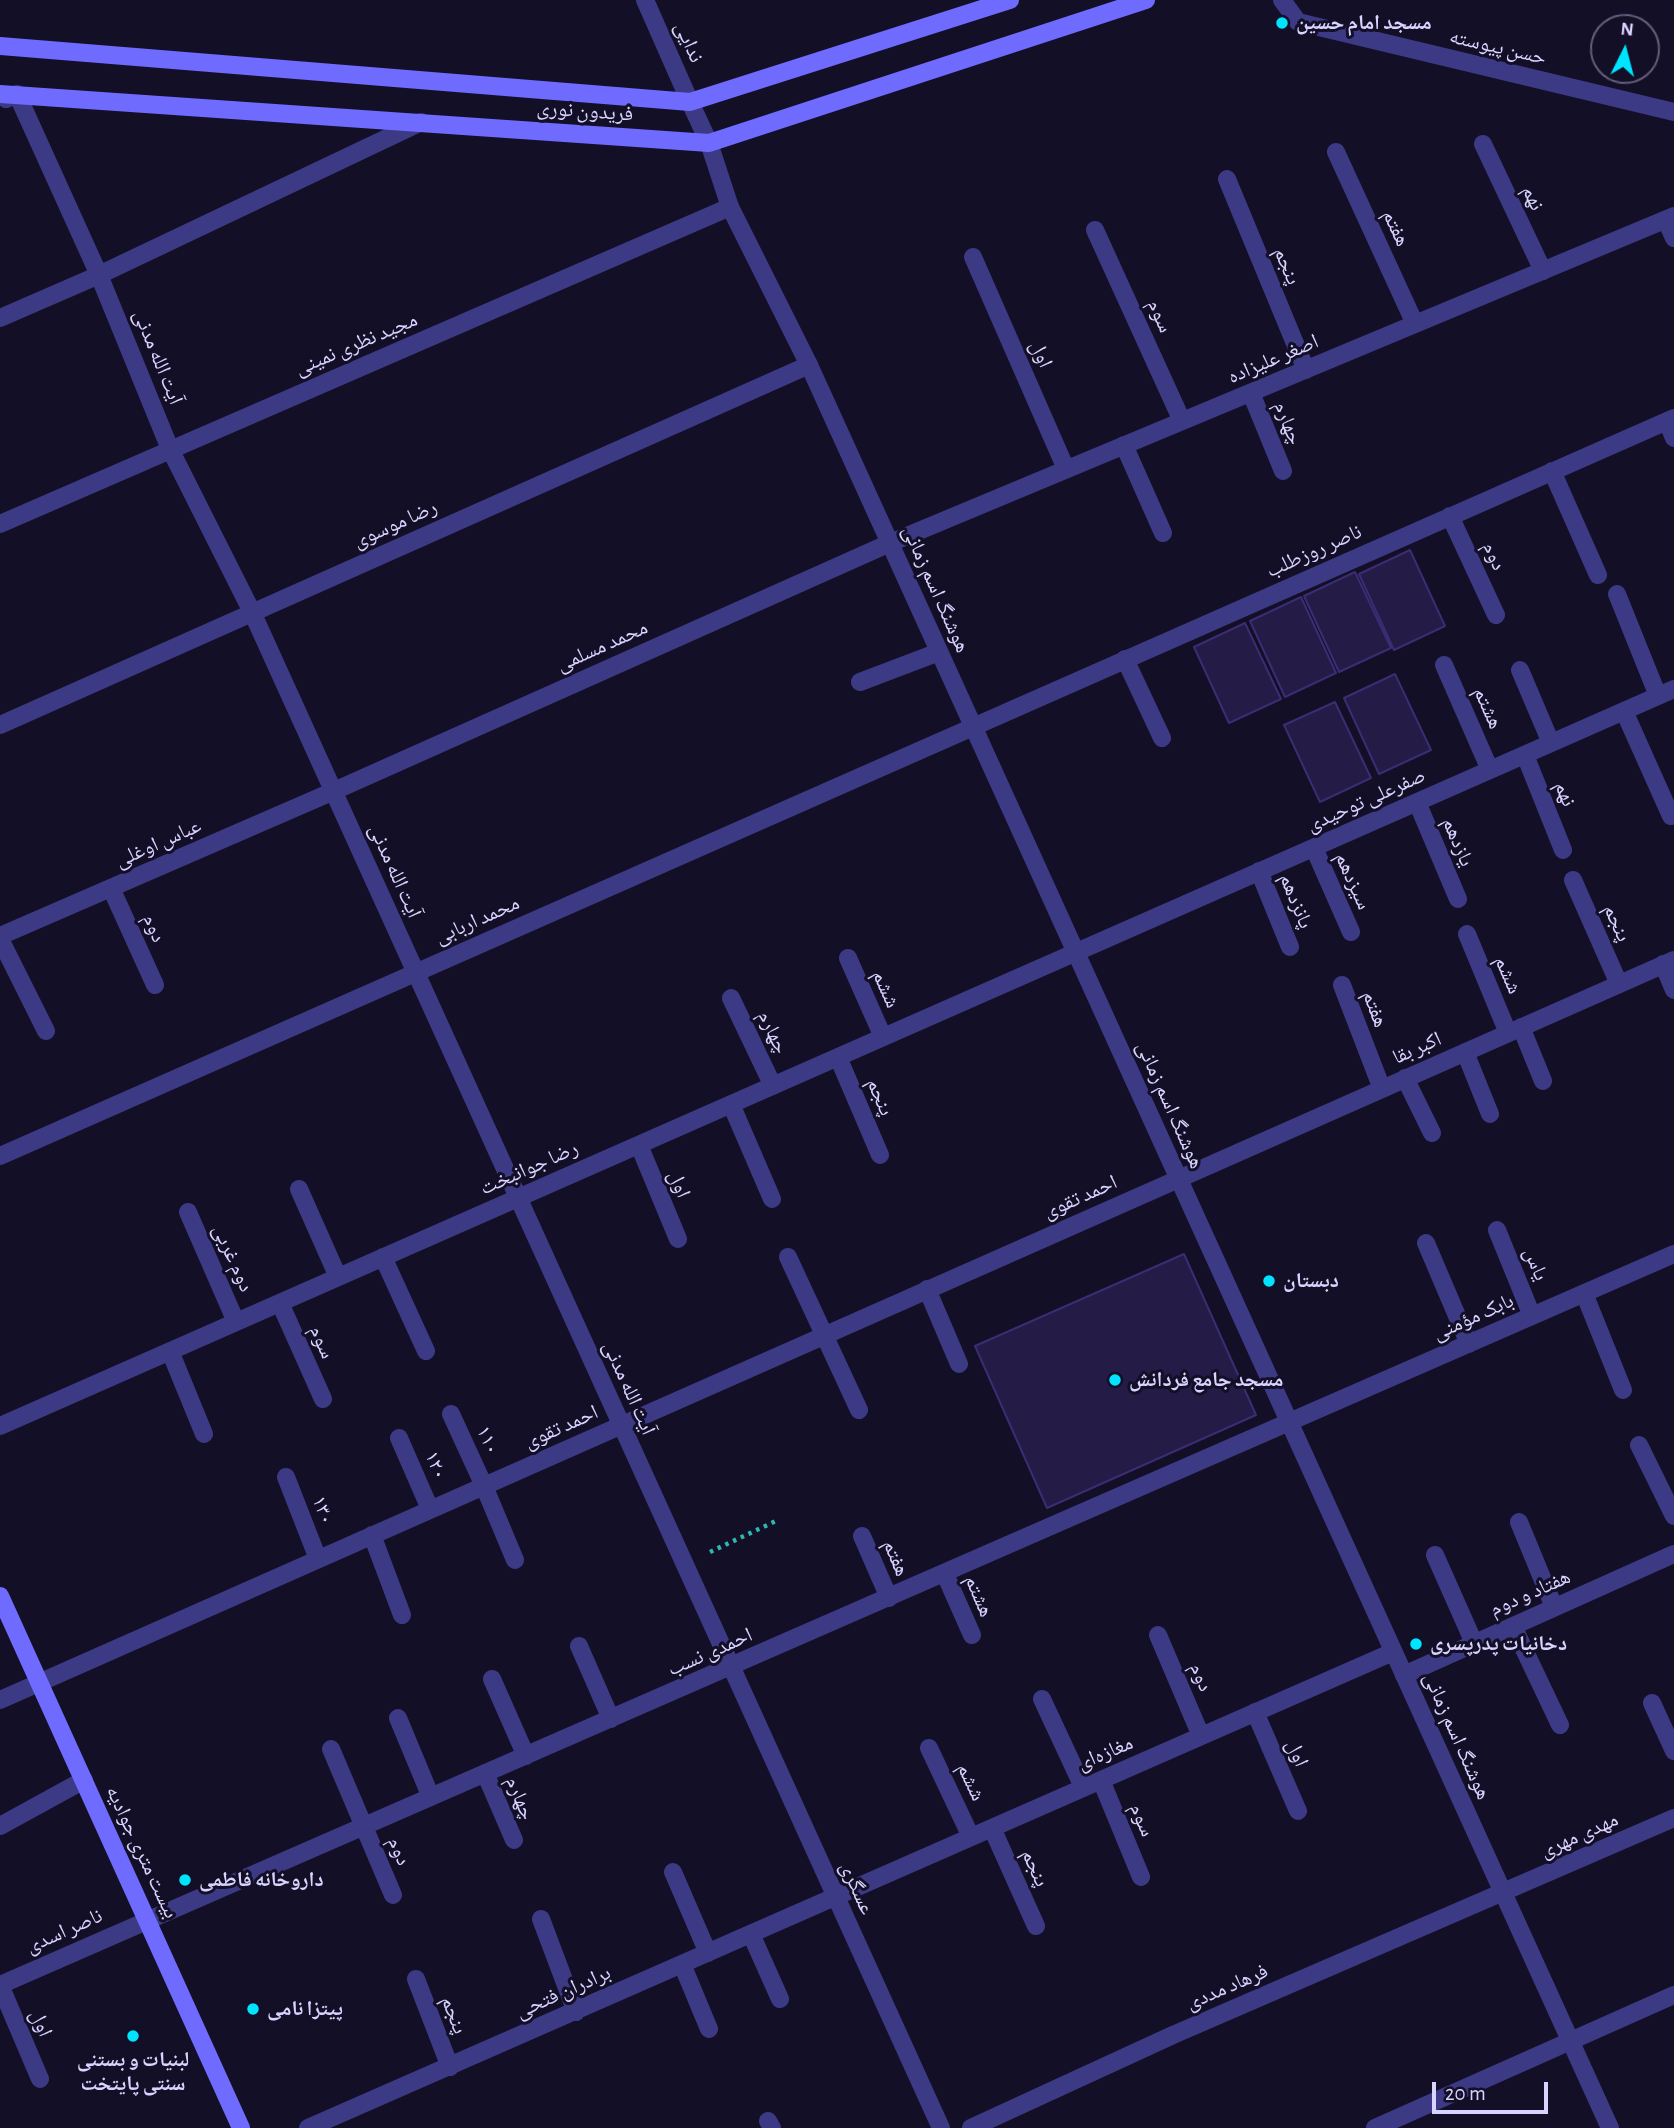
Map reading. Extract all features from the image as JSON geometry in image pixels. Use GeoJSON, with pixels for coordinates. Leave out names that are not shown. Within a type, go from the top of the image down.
{"type":"FeatureCollection","features":[{"type":"Feature","properties":{"kind":"main road","name":"فریدون نوری"},"geometry":{"type":"LineString","coordinates":[[0,46],[690,102],[1010,0]]}},
{"type":"Feature","properties":{"kind":"main road","name":"فریدون نوری"},"geometry":{"type":"LineString","coordinates":[[9,94],[709,143],[1146,0]]}},
{"type":"Feature","properties":{"kind":"main road","name":"بیست متری جوادیه"},"geometry":{"type":"LineString","coordinates":[[0,1596],[241,2128]]}},
{"type":"Feature","properties":{"kind":"street","name":"ندایی"},"geometry":{"type":"LineString","coordinates":[[645,0],[690,102]]}},
{"type":"Feature","properties":{"kind":"street","name":"حسن پیوسته"},"geometry":{"type":"LineString","coordinates":[[1282,0],[1298,22],[1674,112]]}},
{"type":"Feature","properties":{"kind":"street"},"geometry":{"type":"LineString","coordinates":[[0,102],[9,94]]}},
{"type":"Feature","properties":{"kind":"street","name":"آیت‌ الله مدنی"},"geometry":{"type":"LineString","coordinates":[[9,94],[99,275],[170,449],[252,612],[732,1667]]}},
{"type":"Feature","properties":{"kind":"street","name":"هوشنگ اسم زمانی"},"geometry":{"type":"LineString","coordinates":[[690,102],[709,143],[730,207],[809,365],[1610,2128]]}},
{"type":"Feature","properties":{"kind":"street"},"geometry":{"type":"LineString","coordinates":[[0,318],[99,275],[421,122]]}},
{"type":"Feature","properties":{"kind":"street","name":"نهم"},"geometry":{"type":"LineString","coordinates":[[1483,144],[1543,271]]}},
{"type":"Feature","properties":{"kind":"street","name":"هفتم"},"geometry":{"type":"LineString","coordinates":[[1336,152],[1415,324]]}},
{"type":"Feature","properties":{"kind":"street","name":"پنجم"},"geometry":{"type":"LineString","coordinates":[[1227,179],[1306,370]]}},
{"type":"Feature","properties":{"kind":"street","name":"مجید نظری نمینی"},"geometry":{"type":"LineString","coordinates":[[0,524],[730,207]]}},
{"type":"Feature","properties":{"kind":"street"},"geometry":{"type":"LineString","coordinates":[[1670,218],[1674,238]]}},
{"type":"Feature","properties":{"kind":"street","name":"اصغر علیزاده"},"geometry":{"type":"LineString","coordinates":[[890,543],[1670,218]]}},
{"type":"Feature","properties":{"kind":"street","name":"سوم"},"geometry":{"type":"LineString","coordinates":[[1095,230],[1182,421]]}},
{"type":"Feature","properties":{"kind":"street","name":"اول"},"geometry":{"type":"LineString","coordinates":[[973,257],[1066,469]]}},
{"type":"Feature","properties":{"kind":"street","name":"رضا موسوی"},"geometry":{"type":"LineString","coordinates":[[0,725],[809,365]]}},
{"type":"Feature","properties":{"kind":"street","name":"چهارم"},"geometry":{"type":"LineString","coordinates":[[1251,393],[1283,471]]}},
{"type":"Feature","properties":{"kind":"street"},"geometry":{"type":"LineString","coordinates":[[1670,419],[1674,438]]}},
{"type":"Feature","properties":{"kind":"street","name":"ناصر روزطلب"},"geometry":{"type":"LineString","coordinates":[[973,725],[1670,419]]}},
{"type":"Feature","properties":{"kind":"street"},"geometry":{"type":"LineString","coordinates":[[1124,445],[1163,533]]}},
{"type":"Feature","properties":{"kind":"street"},"geometry":{"type":"LineString","coordinates":[[1552,471],[1598,575]]}},
{"type":"Feature","properties":{"kind":"street","name":"دوم"},"geometry":{"type":"LineString","coordinates":[[1450,516],[1496,615]]}},
{"type":"Feature","properties":{"kind":"street","name":"محمد مسلمی"},"geometry":{"type":"LineString","coordinates":[[334,791],[890,543]]}},
{"type":"Feature","properties":{"kind":"street"},"geometry":{"type":"LineString","coordinates":[[1617,594],[1666,693]]}},
{"type":"Feature","properties":{"kind":"street"},"geometry":{"type":"LineString","coordinates":[[860,681],[939,652]]}},
{"type":"Feature","properties":{"kind":"street"},"geometry":{"type":"LineString","coordinates":[[1125,659],[1162,738]]}},
{"type":"Feature","properties":{"kind":"street","name":"هشتم"},"geometry":{"type":"LineString","coordinates":[[1444,665],[1490,770]]}},
{"type":"Feature","properties":{"kind":"street"},"geometry":{"type":"LineString","coordinates":[[1520,670],[1551,743]]}},
{"type":"Feature","properties":{"kind":"street","name":"صفرعلی توحیدی"},"geometry":{"type":"LineString","coordinates":[[1076,953],[1666,693]]}},
{"type":"Feature","properties":{"kind":"street"},"geometry":{"type":"LineString","coordinates":[[1624,711],[1671,816]]}},
{"type":"Feature","properties":{"kind":"street","name":"محمد اربابی"},"geometry":{"type":"LineString","coordinates":[[0,1156],[973,725]]}},
{"type":"Feature","properties":{"kind":"street","name":"نهم"},"geometry":{"type":"LineString","coordinates":[[1525,755],[1563,849]]}},
{"type":"Feature","properties":{"kind":"street","name":"عباس اوغلی"},"geometry":{"type":"LineString","coordinates":[[0,937],[334,791]]}},
{"type":"Feature","properties":{"kind":"street","name":"یازدهم"},"geometry":{"type":"LineString","coordinates":[[1417,802],[1458,899]]}},
{"type":"Feature","properties":{"kind":"street","name":"سیزدهم"},"geometry":{"type":"LineString","coordinates":[[1314,848],[1351,932]]}},
{"type":"Feature","properties":{"kind":"street","name":"پانزدهم"},"geometry":{"type":"LineString","coordinates":[[1259,872],[1290,947]]}},
{"type":"Feature","properties":{"kind":"street","name":"پنجم"},"geometry":{"type":"LineString","coordinates":[[1573,880],[1619,984]]}},
{"type":"Feature","properties":{"kind":"street","name":"دوم"},"geometry":{"type":"LineString","coordinates":[[111,888],[155,985]]}},
{"type":"Feature","properties":{"kind":"street","name":"ششم"},"geometry":{"type":"LineString","coordinates":[[1467,934],[1514,1030],[1543,1081]]}},
{"type":"Feature","properties":{"kind":"street"},"geometry":{"type":"LineString","coordinates":[[0,937],[46,1031]]}},
{"type":"Feature","properties":{"kind":"street","name":"رضا جوانبخت"},"geometry":{"type":"LineString","coordinates":[[0,1426],[1076,953]]}},
{"type":"Feature","properties":{"kind":"street","name":"ششم"},"geometry":{"type":"LineString","coordinates":[[848,958],[883,1037]]}},
{"type":"Feature","properties":{"kind":"street"},"geometry":{"type":"LineString","coordinates":[[1669,962],[1674,990]]}},
{"type":"Feature","properties":{"kind":"street","name":"اکبر بقا"},"geometry":{"type":"LineString","coordinates":[[1178,1179],[1669,962]]}},
{"type":"Feature","properties":{"kind":"street","name":"هفتم"},"geometry":{"type":"LineString","coordinates":[[1342,985],[1382,1089]]}},
{"type":"Feature","properties":{"kind":"street","name":"چهارم"},"geometry":{"type":"LineString","coordinates":[[731,998],[773,1086]]}},
{"type":"Feature","properties":{"kind":"street"},"geometry":{"type":"LineString","coordinates":[[1465,1052],[1490,1114]]}},
{"type":"Feature","properties":{"kind":"street","name":"پنجم"},"geometry":{"type":"LineString","coordinates":[[838,1057],[880,1155]]}},
{"type":"Feature","properties":{"kind":"street"},"geometry":{"type":"LineString","coordinates":[[1405,1078],[1432,1133]]}},
{"type":"Feature","properties":{"kind":"street"},"geometry":{"type":"LineString","coordinates":[[731,1104],[772,1199]]}},
{"type":"Feature","properties":{"kind":"street","name":"اول"},"geometry":{"type":"LineString","coordinates":[[639,1145],[678,1240]]}},
{"type":"Feature","properties":{"kind":"street","name":"احمد تقوی"},"geometry":{"type":"LineString","coordinates":[[0,1700],[1178,1179]]}},
{"type":"Feature","properties":{"kind":"street"},"geometry":{"type":"LineString","coordinates":[[299,1189],[338,1278]]}},
{"type":"Feature","properties":{"kind":"street","name":"دوم غربی"},"geometry":{"type":"LineString","coordinates":[[188,1212],[236,1322]]}},
{"type":"Feature","properties":{"kind":"street","name":"یاس"},"geometry":{"type":"LineString","coordinates":[[1497,1230],[1532,1316]]}},
{"type":"Feature","properties":{"kind":"street"},"geometry":{"type":"LineString","coordinates":[[1426,1243],[1469,1344]]}},
{"type":"Feature","properties":{"kind":"street","name":"بابک مؤمنی"},"geometry":{"type":"LineString","coordinates":[[1289,1422],[1674,1254]]}},
{"type":"Feature","properties":{"kind":"street"},"geometry":{"type":"LineString","coordinates":[[383,1257],[426,1351]]}},
{"type":"Feature","properties":{"kind":"street"},"geometry":{"type":"LineString","coordinates":[[788,1257],[859,1410]]}},
{"type":"Feature","properties":{"kind":"street"},"geometry":{"type":"LineString","coordinates":[[928,1289],[959,1364]]}},
{"type":"Feature","properties":{"kind":"street"},"geometry":{"type":"LineString","coordinates":[[1584,1293],[1623,1390]]}},
{"type":"Feature","properties":{"kind":"street","name":"سوم"},"geometry":{"type":"LineString","coordinates":[[280,1303],[323,1399]]}},
{"type":"Feature","properties":{"kind":"street"},"geometry":{"type":"LineString","coordinates":[[170,1351],[204,1434]]}},
{"type":"Feature","properties":{"kind":"street","name":"۱۱۰"},"geometry":{"type":"LineString","coordinates":[[451,1414],[515,1560]]}},
{"type":"Feature","properties":{"kind":"street","name":"احمدی نسب"},"geometry":{"type":"LineString","coordinates":[[147,1919],[732,1667],[1289,1422]]}},
{"type":"Feature","properties":{"kind":"street","name":"۱۲۰"},"geometry":{"type":"LineString","coordinates":[[400,1438],[430,1509]]}},
{"type":"Feature","properties":{"kind":"street"},"geometry":{"type":"LineString","coordinates":[[1639,1445],[1674,1516]]}},
{"type":"Feature","properties":{"kind":"street","name":"۱۳۰"},"geometry":{"type":"LineString","coordinates":[[286,1477],[318,1559]]}},
{"type":"Feature","properties":{"kind":"street"},"geometry":{"type":"LineString","coordinates":[[1519,1522],[1554,1607]]}},
{"type":"Feature","properties":{"kind":"street"},"geometry":{"type":"LineString","coordinates":[[372,1535],[402,1615]]}},
{"type":"Feature","properties":{"kind":"street","name":"هفتم"},"geometry":{"type":"LineString","coordinates":[[862,1535],[889,1598]]}},
{"type":"Feature","properties":{"kind":"street","name":"هفتاد و دوم"},"geometry":{"type":"LineString","coordinates":[[1404,1675],[1674,1554]]}},
{"type":"Feature","properties":{"kind":"street"},"geometry":{"type":"LineString","coordinates":[[1435,1555],[1474,1643]]}},
{"type":"Feature","properties":{"kind":"street","name":"هشتم"},"geometry":{"type":"LineString","coordinates":[[945,1574],[972,1635]]}},
{"type":"Feature","properties":{"kind":"street"},"geometry":{"type":"LineString","coordinates":[[1513,1626],[1560,1725]]}},
{"type":"Feature","properties":{"kind":"street","name":"دوم"},"geometry":{"type":"LineString","coordinates":[[1158,1635],[1201,1736]]}},
{"type":"Feature","properties":{"kind":"street"},"geometry":{"type":"LineString","coordinates":[[579,1646],[611,1719]]}},
{"type":"Feature","properties":{"kind":"street","name":"مغازه‌ای"},"geometry":{"type":"LineString","coordinates":[[835,1897],[1393,1652]]}},
{"type":"Feature","properties":{"kind":"street","name":"عسگری"},"geometry":{"type":"LineString","coordinates":[[732,1667],[941,2128]]}},
{"type":"Feature","properties":{"kind":"street"},"geometry":{"type":"LineString","coordinates":[[492,1679],[526,1756]]}},
{"type":"Feature","properties":{"kind":"street"},"geometry":{"type":"LineString","coordinates":[[1042,1699],[1083,1787]]}},
{"type":"Feature","properties":{"kind":"street"},"geometry":{"type":"LineString","coordinates":[[1652,1703],[1674,1751]]}},
{"type":"Feature","properties":{"kind":"street","name":"اول"},"geometry":{"type":"LineString","coordinates":[[1255,1712],[1298,1811]]}},
{"type":"Feature","properties":{"kind":"street"},"geometry":{"type":"LineString","coordinates":[[398,1718],[430,1795]]}},
{"type":"Feature","properties":{"kind":"street","name":"ششم"},"geometry":{"type":"LineString","coordinates":[[929,1748],[971,1837]]}},
{"type":"Feature","properties":{"kind":"street"},"geometry":{"type":"LineString","coordinates":[[331,1749],[363,1826]]}},
{"type":"Feature","properties":{"kind":"street","name":"چهارم"},"geometry":{"type":"LineString","coordinates":[[485,1773],[513,1840]]}},
{"type":"Feature","properties":{"kind":"street"},"geometry":{"type":"LineString","coordinates":[[0,1826],[84,1780]]}},
{"type":"Feature","properties":{"kind":"street","name":"سوم"},"geometry":{"type":"LineString","coordinates":[[1101,1780],[1141,1877]]}},
{"type":"Feature","properties":{"kind":"street","name":"مهدی مهری"},"geometry":{"type":"LineString","coordinates":[[1503,1893],[1674,1818]]}},
{"type":"Feature","properties":{"kind":"street","name":"دوم"},"geometry":{"type":"LineString","coordinates":[[363,1826],[393,1895]]}},
{"type":"Feature","properties":{"kind":"street","name":"پنجم"},"geometry":{"type":"LineString","coordinates":[[992,1828],[1036,1926]]}},
{"type":"Feature","properties":{"kind":"street"},"geometry":{"type":"LineString","coordinates":[[673,1872],[708,1953]]}},
{"type":"Feature","properties":{"kind":"street","name":"فرهاد مددی"},"geometry":{"type":"LineString","coordinates":[[971,2128],[1173,2035],[1503,1893]]}},
{"type":"Feature","properties":{"kind":"street","name":"برادران فتحی"},"geometry":{"type":"LineString","coordinates":[[308,2128],[835,1897]]}},
{"type":"Feature","properties":{"kind":"street","name":"ناصر اسدی"},"geometry":{"type":"LineString","coordinates":[[0,1985],[147,1919]]}},
{"type":"Feature","properties":{"kind":"street"},"geometry":{"type":"LineString","coordinates":[[541,1919],[576,2011]]}},
{"type":"Feature","properties":{"kind":"street"},"geometry":{"type":"LineString","coordinates":[[751,1934],[780,1999]]}},
{"type":"Feature","properties":{"kind":"street"},"geometry":{"type":"LineString","coordinates":[[682,1964],[709,2029]]}},
{"type":"Feature","properties":{"kind":"street","name":"پنجم"},"geometry":{"type":"LineString","coordinates":[[416,1979],[450,2067]]}},
{"type":"Feature","properties":{"kind":"street","name":"اول"},"geometry":{"type":"LineString","coordinates":[[0,1985],[40,2079]]}},
{"type":"Feature","properties":{"kind":"street"},"geometry":{"type":"LineString","coordinates":[[1382,2127],[1674,1995]]}},
{"type":"Feature","properties":{"kind":"path"},"geometry":{"type":"LineString","coordinates":[[684,1564],[778,1520]]}},
{"type":"Feature","properties":{"kind":"building"},"geometry":{"type":"Polygon","coordinates":[[[1410,550],[1445,626],[1394,650],[1359,574],[1410,550]]]}},
{"type":"Feature","properties":{"kind":"building"},"geometry":{"type":"Polygon","coordinates":[[[1355,572],[1391,648],[1339,672],[1304,596],[1355,572]]]}},
{"type":"Feature","properties":{"kind":"building"},"geometry":{"type":"Polygon","coordinates":[[[1301,597],[1336,673],[1285,697],[1250,621],[1301,597]]]}},
{"type":"Feature","properties":{"kind":"building"},"geometry":{"type":"Polygon","coordinates":[[[1245,623],[1281,699],[1229,723],[1194,647],[1245,623]]]}},
{"type":"Feature","properties":{"kind":"building"},"geometry":{"type":"Polygon","coordinates":[[[1395,674],[1431,750],[1379,774],[1344,698],[1395,674]]]}},
{"type":"Feature","properties":{"kind":"building"},"geometry":{"type":"Polygon","coordinates":[[[1335,702],[1371,778],[1320,802],[1284,725],[1335,702]]]}},
{"type":"Feature","properties":{"kind":"building","name":"مسجد جامع فردانش"},"geometry":{"type":"Polygon","coordinates":[[[1184,1254],[1256,1415],[1047,1508],[975,1346],[1184,1254]]]}},
{"type":"Feature","properties":{"kind":"place","name":"مسجد امام حسین"},"geometry":{"type":"Point","coordinates":[1282,23]}},
{"type":"Feature","properties":{"kind":"place","name":"دبستان"},"geometry":{"type":"Point","coordinates":[1269,1281]}},
{"type":"Feature","properties":{"kind":"place","name":"مسجد جامع فردانش"},"geometry":{"type":"Point","coordinates":[1115,1380]}},
{"type":"Feature","properties":{"kind":"place","name":"دخانیات پدرپسری"},"geometry":{"type":"Point","coordinates":[1416,1644]}},
{"type":"Feature","properties":{"kind":"place","name":"داروخانه فاطمی"},"geometry":{"type":"Point","coordinates":[185,1880]}},
{"type":"Feature","properties":{"kind":"place","name":"پیتزا نامی"},"geometry":{"type":"Point","coordinates":[253,2009]}},
{"type":"Feature","properties":{"kind":"place","name":"لبنیات و بستنی سنتی پایتخت"},"geometry":{"type":"Point","coordinates":[133,2036]}}]}
